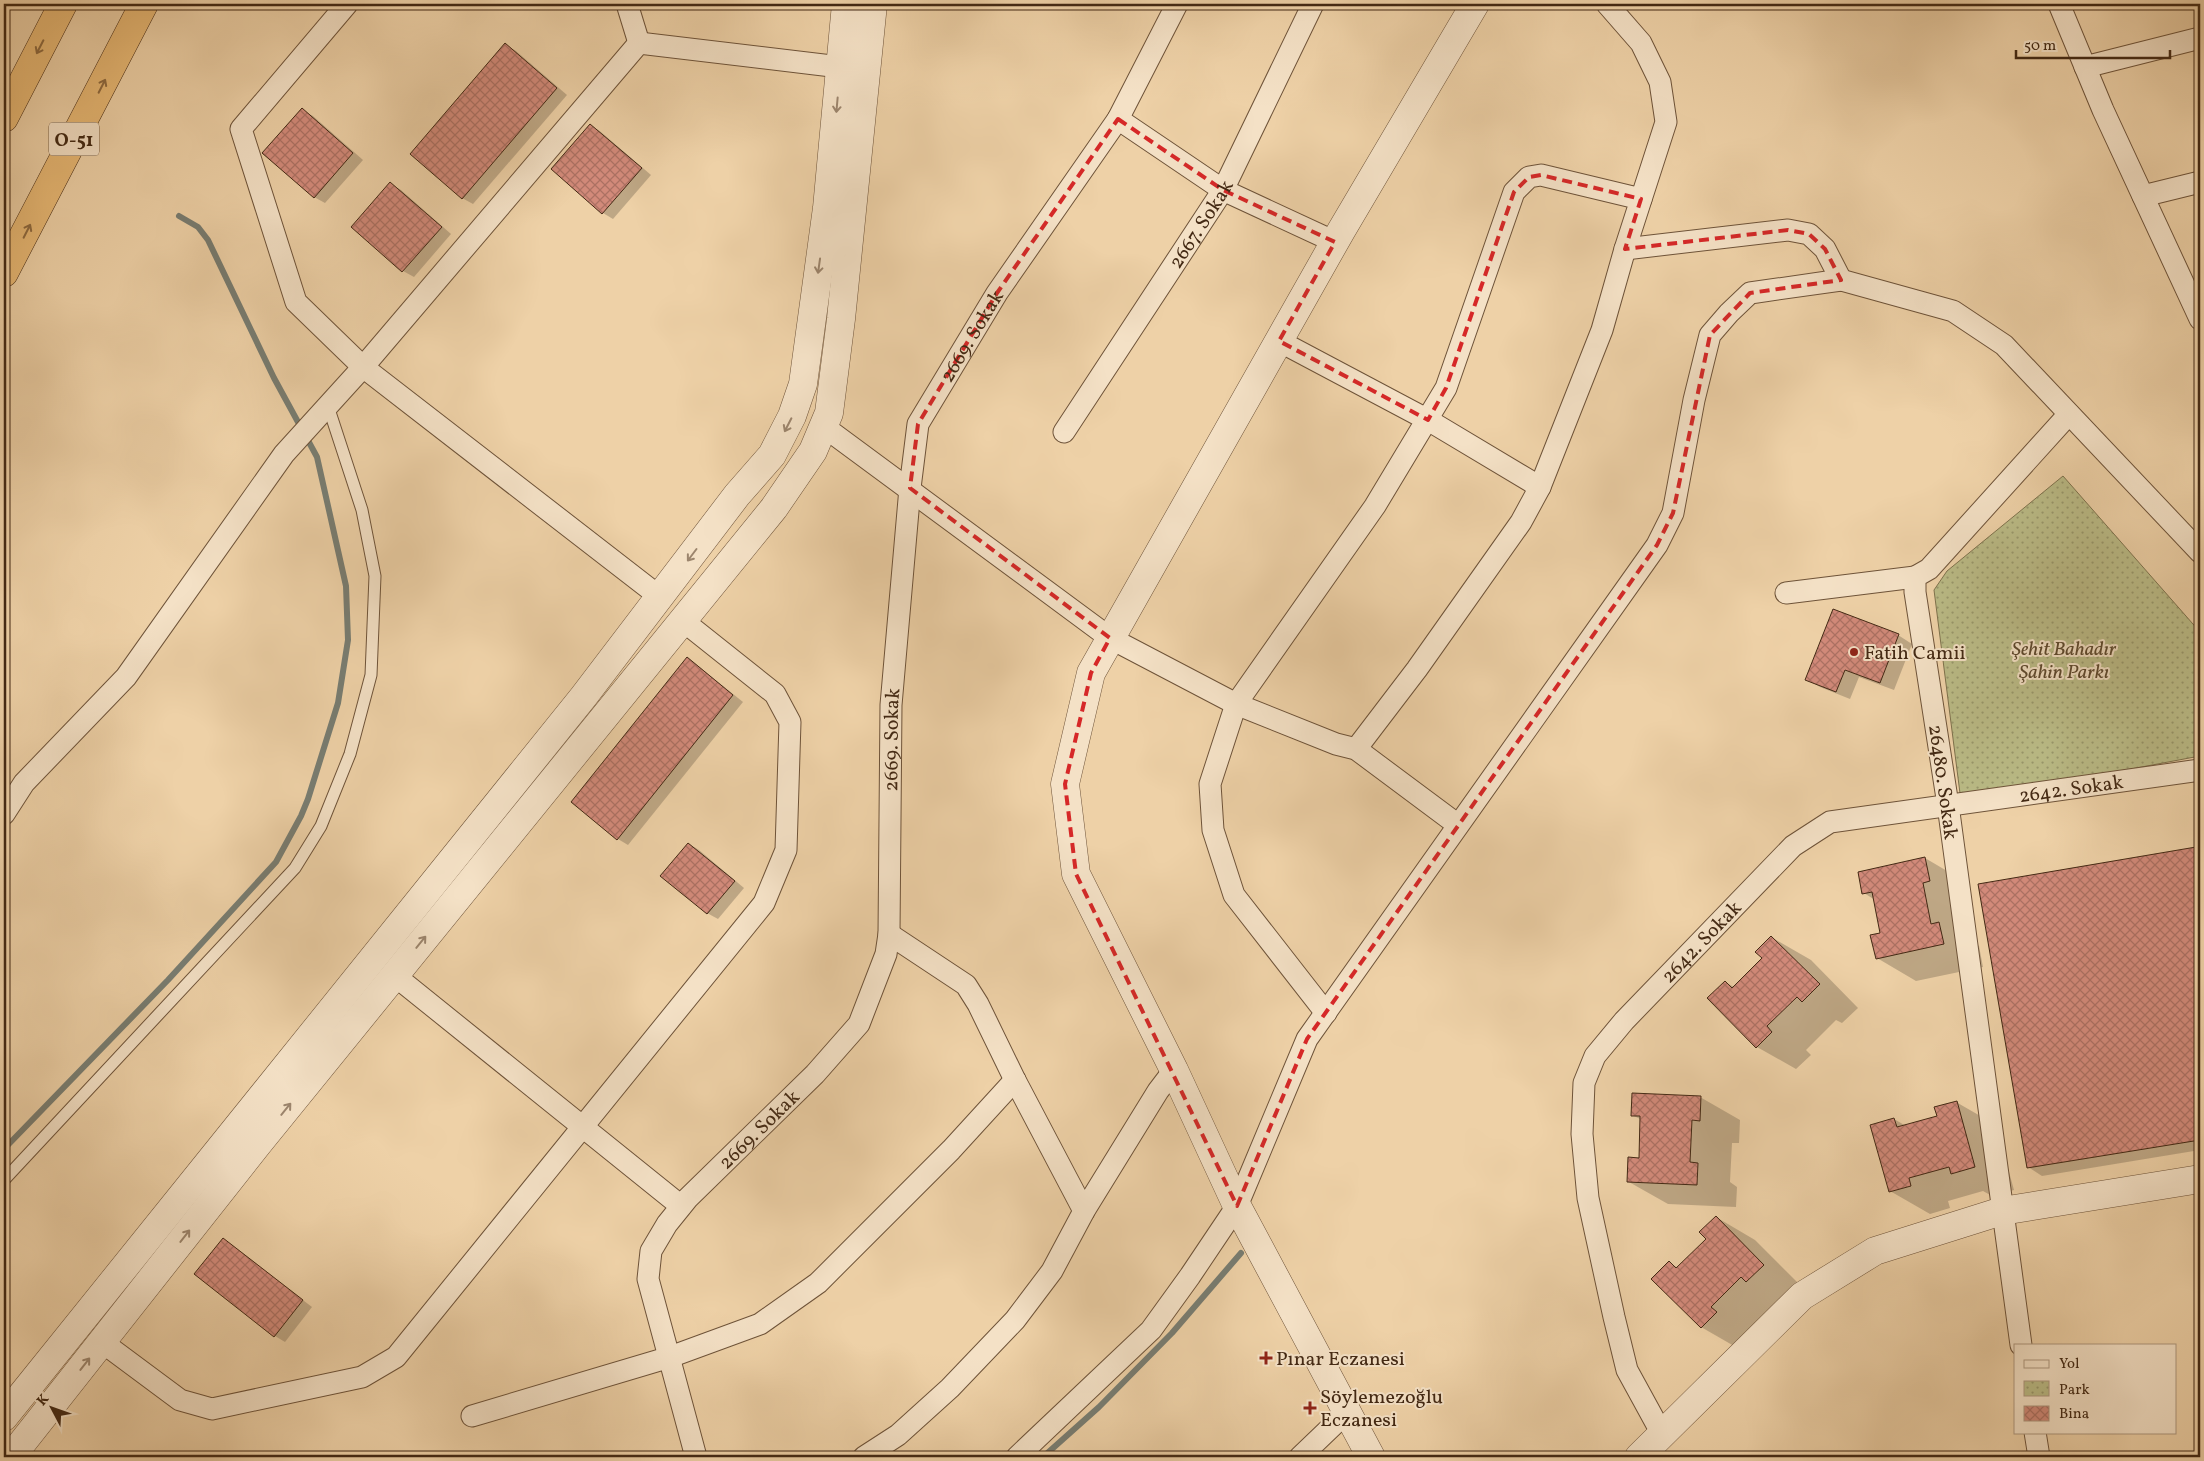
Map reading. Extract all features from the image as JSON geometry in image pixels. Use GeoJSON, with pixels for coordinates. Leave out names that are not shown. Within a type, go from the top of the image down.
{"type":"FeatureCollection","features":[{"type":"Feature","properties":{"kind":"highway"},"geometry":{"type":"LineString","coordinates":[[4,118],[63,4]]}},
{"type":"Feature","properties":{"kind":"highway","name":"O-51"},"geometry":{"type":"LineString","coordinates":[[4,273],[144,4]]}},
{"type":"Feature","properties":{"kind":"street"},"geometry":{"type":"LineString","coordinates":[[347,4],[240,129],[296,302],[363,367],[660,597]]}},
{"type":"Feature","properties":{"kind":"street"},"geometry":{"type":"LineString","coordinates":[[627,4],[640,43]]}},
{"type":"Feature","properties":{"kind":"street"},"geometry":{"type":"LineString","coordinates":[[4,1417],[584,696],[737,495],[772,455],[792,416],[804,384],[827,208],[846,4]]}},
{"type":"Feature","properties":{"kind":"street"},"geometry":{"type":"LineString","coordinates":[[11,1457],[394,976],[774,508],[813,451],[829,413],[841,319],[873,4]]}},
{"type":"Feature","properties":{"kind":"street","name":"2669. Sokak"},"geometry":{"type":"LineString","coordinates":[[696,1457],[648,1279],[651,1251],[681,1206],[815,1074],[859,1024],[886,954],[889,934],[891,706],[910,488],[918,424],[997,293],[1118,118],[1177,4]]}},
{"type":"Feature","properties":{"kind":"street","name":"2667. Sokak"},"geometry":{"type":"LineString","coordinates":[[1064,432],[1223,190],[1313,4]]}},
{"type":"Feature","properties":{"kind":"street"},"geometry":{"type":"LineString","coordinates":[[1371,1457],[1237,1206],[1174,1070],[1076,874],[1065,784],[1091,672],[1335,242],[1474,4]]}},
{"type":"Feature","properties":{"kind":"street"},"geometry":{"type":"LineString","coordinates":[[1356,749],[1417,669],[1516,530],[1540,486],[1602,330],[1625,249],[1666,122],[1660,82],[1641,43],[1607,4]]}},
{"type":"Feature","properties":{"kind":"street"},"geometry":{"type":"LineString","coordinates":[[2059,4],[2085,67],[2200,319]]}},
{"type":"Feature","properties":{"kind":"street"},"geometry":{"type":"LineString","coordinates":[[2085,67],[2200,38]]}},
{"type":"Feature","properties":{"kind":"street"},"geometry":{"type":"LineString","coordinates":[[4,814],[24,783],[126,677],[284,454],[363,367],[640,43]]}},
{"type":"Feature","properties":{"kind":"street"},"geometry":{"type":"LineString","coordinates":[[640,43],[840,67]]}},
{"type":"Feature","properties":{"kind":"street"},"geometry":{"type":"LineString","coordinates":[[1118,118],[1223,190],[1335,242]]}},
{"type":"Feature","properties":{"kind":"street"},"geometry":{"type":"LineString","coordinates":[[1326,1013],[1234,895],[1213,830],[1210,784],[1236,704],[1375,506],[1446,388],[1514,192],[1529,177],[1540,175],[1641,199]]}},
{"type":"Feature","properties":{"kind":"street"},"geometry":{"type":"LineString","coordinates":[[2143,196],[2200,182]]}},
{"type":"Feature","properties":{"kind":"street"},"geometry":{"type":"LineString","coordinates":[[1625,249],[1788,230],[1809,234],[1825,249],[1841,280]]}},
{"type":"Feature","properties":{"kind":"street"},"geometry":{"type":"LineString","coordinates":[[1017,1457],[1151,1330],[1237,1206],[1307,1039],[1657,545],[1673,513],[1694,400],[1710,335],[1728,313],[1750,294],[1841,280],[1953,311],[2004,345],[2196,540]]}},
{"type":"Feature","properties":{"kind":"street"},"geometry":{"type":"LineString","coordinates":[[1279,341],[1428,420],[1540,486]]}},
{"type":"Feature","properties":{"kind":"street"},"geometry":{"type":"LineString","coordinates":[[1786,592],[1914,577],[1929,569],[2070,414]]}},
{"type":"Feature","properties":{"kind":"street"},"geometry":{"type":"LineString","coordinates":[[824,426],[1110,638],[1236,704],[1336,744],[1356,749],[1458,825]]}},
{"type":"Feature","properties":{"kind":"street","name":"26480. Sokak"},"geometry":{"type":"LineString","coordinates":[[1914,577],[1948,805],[2020,1344]]}},
{"type":"Feature","properties":{"kind":"street"},"geometry":{"type":"LineString","coordinates":[[102,1342],[180,1400],[212,1409],[362,1377],[396,1357],[764,903],[786,850],[790,722],[775,694],[682,620]]}},
{"type":"Feature","properties":{"kind":"street","name":"2642. Sokak"},"geometry":{"type":"LineString","coordinates":[[1662,1434],[1627,1370],[1588,1198],[1582,1134],[1584,1083],[1595,1056],[1624,1020],[1793,846],[1830,822],[2200,770]]}},
{"type":"Feature","properties":{"kind":"street"},"geometry":{"type":"LineString","coordinates":[[889,934],[966,985],[978,1004],[1015,1080],[1084,1211]]}},
{"type":"Feature","properties":{"kind":"street"},"geometry":{"type":"LineString","coordinates":[[394,976],[681,1206]]}},
{"type":"Feature","properties":{"kind":"street"},"geometry":{"type":"LineString","coordinates":[[864,1457],[898,1435],[950,1388],[1015,1320],[1052,1271],[1084,1211],[1158,1091],[1174,1070]]}},
{"type":"Feature","properties":{"kind":"street"},"geometry":{"type":"LineString","coordinates":[[472,1416],[670,1358],[760,1324],[818,1283],[951,1150],[1015,1080]]}},
{"type":"Feature","properties":{"kind":"street"},"geometry":{"type":"LineString","coordinates":[[1639,1457],[1802,1296],[1875,1251],[2002,1211],[2200,1179]]}},
{"type":"Feature","properties":{"kind":"street"},"geometry":{"type":"LineString","coordinates":[[1300,1457],[1347,1412]]}},
{"type":"Feature","properties":{"kind":"street"},"geometry":{"type":"LineString","coordinates":[[2035,1434],[2039,1457]]}},
{"type":"Feature","properties":{"kind":"lane"},"geometry":{"type":"LineString","coordinates":[[4,1180],[295,868],[321,826],[350,754],[372,675],[375,576],[362,510],[328,406]]}},
{"type":"Feature","properties":{"kind":"highlighted area"},"geometry":{"type":"Polygon","coordinates":[[[1118,119],[1223,190],[1335,242],[1279,341],[1428,420],[1446,388],[1514,192],[1529,177],[1541,175],[1641,199],[1625,249],[1788,230],[1809,234],[1825,249],[1841,280],[1750,293],[1710,335],[1673,513],[1657,545],[1307,1039],[1237,1206],[1076,874],[1065,784],[1091,673],[1110,638],[910,488],[918,424],[997,293],[1118,119]]]}},
{"type":"Feature","properties":{"kind":"green space","name":"Şehit Bahadır Şahin Parkı"},"geometry":{"type":"Polygon","coordinates":[[[2063,476],[2200,632],[2200,756],[1961,801],[1934,590],[1947,571],[2063,476]]]}},
{"type":"Feature","properties":{"kind":"building"},"geometry":{"type":"Polygon","coordinates":[[[505,43],[557,88],[462,199],[410,154],[505,43]]]}},
{"type":"Feature","properties":{"kind":"building"},"geometry":{"type":"Polygon","coordinates":[[[302,108],[353,153],[314,198],[262,153],[302,108]]]}},
{"type":"Feature","properties":{"kind":"building"},"geometry":{"type":"Polygon","coordinates":[[[590,124],[642,168],[602,214],[551,169],[590,124]]]}},
{"type":"Feature","properties":{"kind":"building"},"geometry":{"type":"Polygon","coordinates":[[[390,182],[442,227],[402,272],[351,227],[390,182]]]}},
{"type":"Feature","properties":{"kind":"building","name":"Fatih Camii"},"geometry":{"type":"Polygon","coordinates":[[[1833,609],[1899,634],[1880,683],[1845,670],[1836,692],[1805,680],[1833,609]]]}},
{"type":"Feature","properties":{"kind":"building"},"geometry":{"type":"Polygon","coordinates":[[[687,657],[733,695],[617,840],[571,802],[687,657]]]}},
{"type":"Feature","properties":{"kind":"building"},"geometry":{"type":"Polygon","coordinates":[[[688,843],[735,881],[707,914],[660,876],[688,843]]]}},
{"type":"Feature","properties":{"kind":"building"},"geometry":{"type":"Polygon","coordinates":[[[2196,847],[2200,872],[2200,1140],[2027,1168],[1978,884],[2196,847]]]}},
{"type":"Feature","properties":{"kind":"building"},"geometry":{"type":"Polygon","coordinates":[[[1925,857],[1930,881],[1923,883],[1931,924],[1939,922],[1944,944],[1876,959],[1870,935],[1880,933],[1872,892],[1862,894],[1858,872],[1925,857]]]}},
{"type":"Feature","properties":{"kind":"building"},"geometry":{"type":"Polygon","coordinates":[[[1771,936],[1820,984],[1802,1002],[1797,997],[1767,1026],[1772,1032],[1756,1048],[1707,998],[1725,981],[1732,988],[1762,958],[1755,952],[1771,936]]]}},
{"type":"Feature","properties":{"kind":"building"},"geometry":{"type":"Polygon","coordinates":[[[1632,1093],[1701,1096],[1700,1121],[1692,1120],[1690,1162],[1698,1163],[1697,1185],[1627,1182],[1628,1157],[1639,1158],[1640,1116],[1631,1116],[1632,1093]]]}},
{"type":"Feature","properties":{"kind":"building"},"geometry":{"type":"Polygon","coordinates":[[[1957,1101],[1975,1167],[1951,1174],[1949,1167],[1909,1178],[1911,1186],[1889,1192],[1870,1125],[1894,1118],[1897,1127],[1937,1116],[1934,1107],[1957,1101]]]}},
{"type":"Feature","properties":{"kind":"building"},"geometry":{"type":"Polygon","coordinates":[[[1716,1216],[1764,1265],[1746,1282],[1741,1277],[1711,1307],[1717,1312],[1701,1328],[1651,1279],[1669,1261],[1676,1268],[1706,1239],[1699,1232],[1716,1216]]]}},
{"type":"Feature","properties":{"kind":"building"},"geometry":{"type":"Polygon","coordinates":[[[223,1238],[303,1300],[274,1337],[194,1274],[223,1238]]]}},
{"type":"Feature","properties":{"kind":"waterway"},"geometry":{"type":"LineString","coordinates":[[4,1149],[168,980],[276,862],[308,799],[338,703],[348,640],[346,586],[317,457],[274,378],[208,240],[198,227],[179,216]]}},
{"type":"Feature","properties":{"kind":"waterway"},"geometry":{"type":"LineString","coordinates":[[1043,1457],[1099,1407],[1172,1333],[1241,1253]]}},
{"type":"Feature","properties":{"kind":"place","name":"Fatih Camii"},"geometry":{"type":"Point","coordinates":[1854,652]}},
{"type":"Feature","properties":{"kind":"place","name":"Pınar Eczanesi"},"geometry":{"type":"Point","coordinates":[1266,1358]}},
{"type":"Feature","properties":{"kind":"place","name":"Söylemezoğlu Eczanesi"},"geometry":{"type":"Point","coordinates":[1310,1408]}}]}
